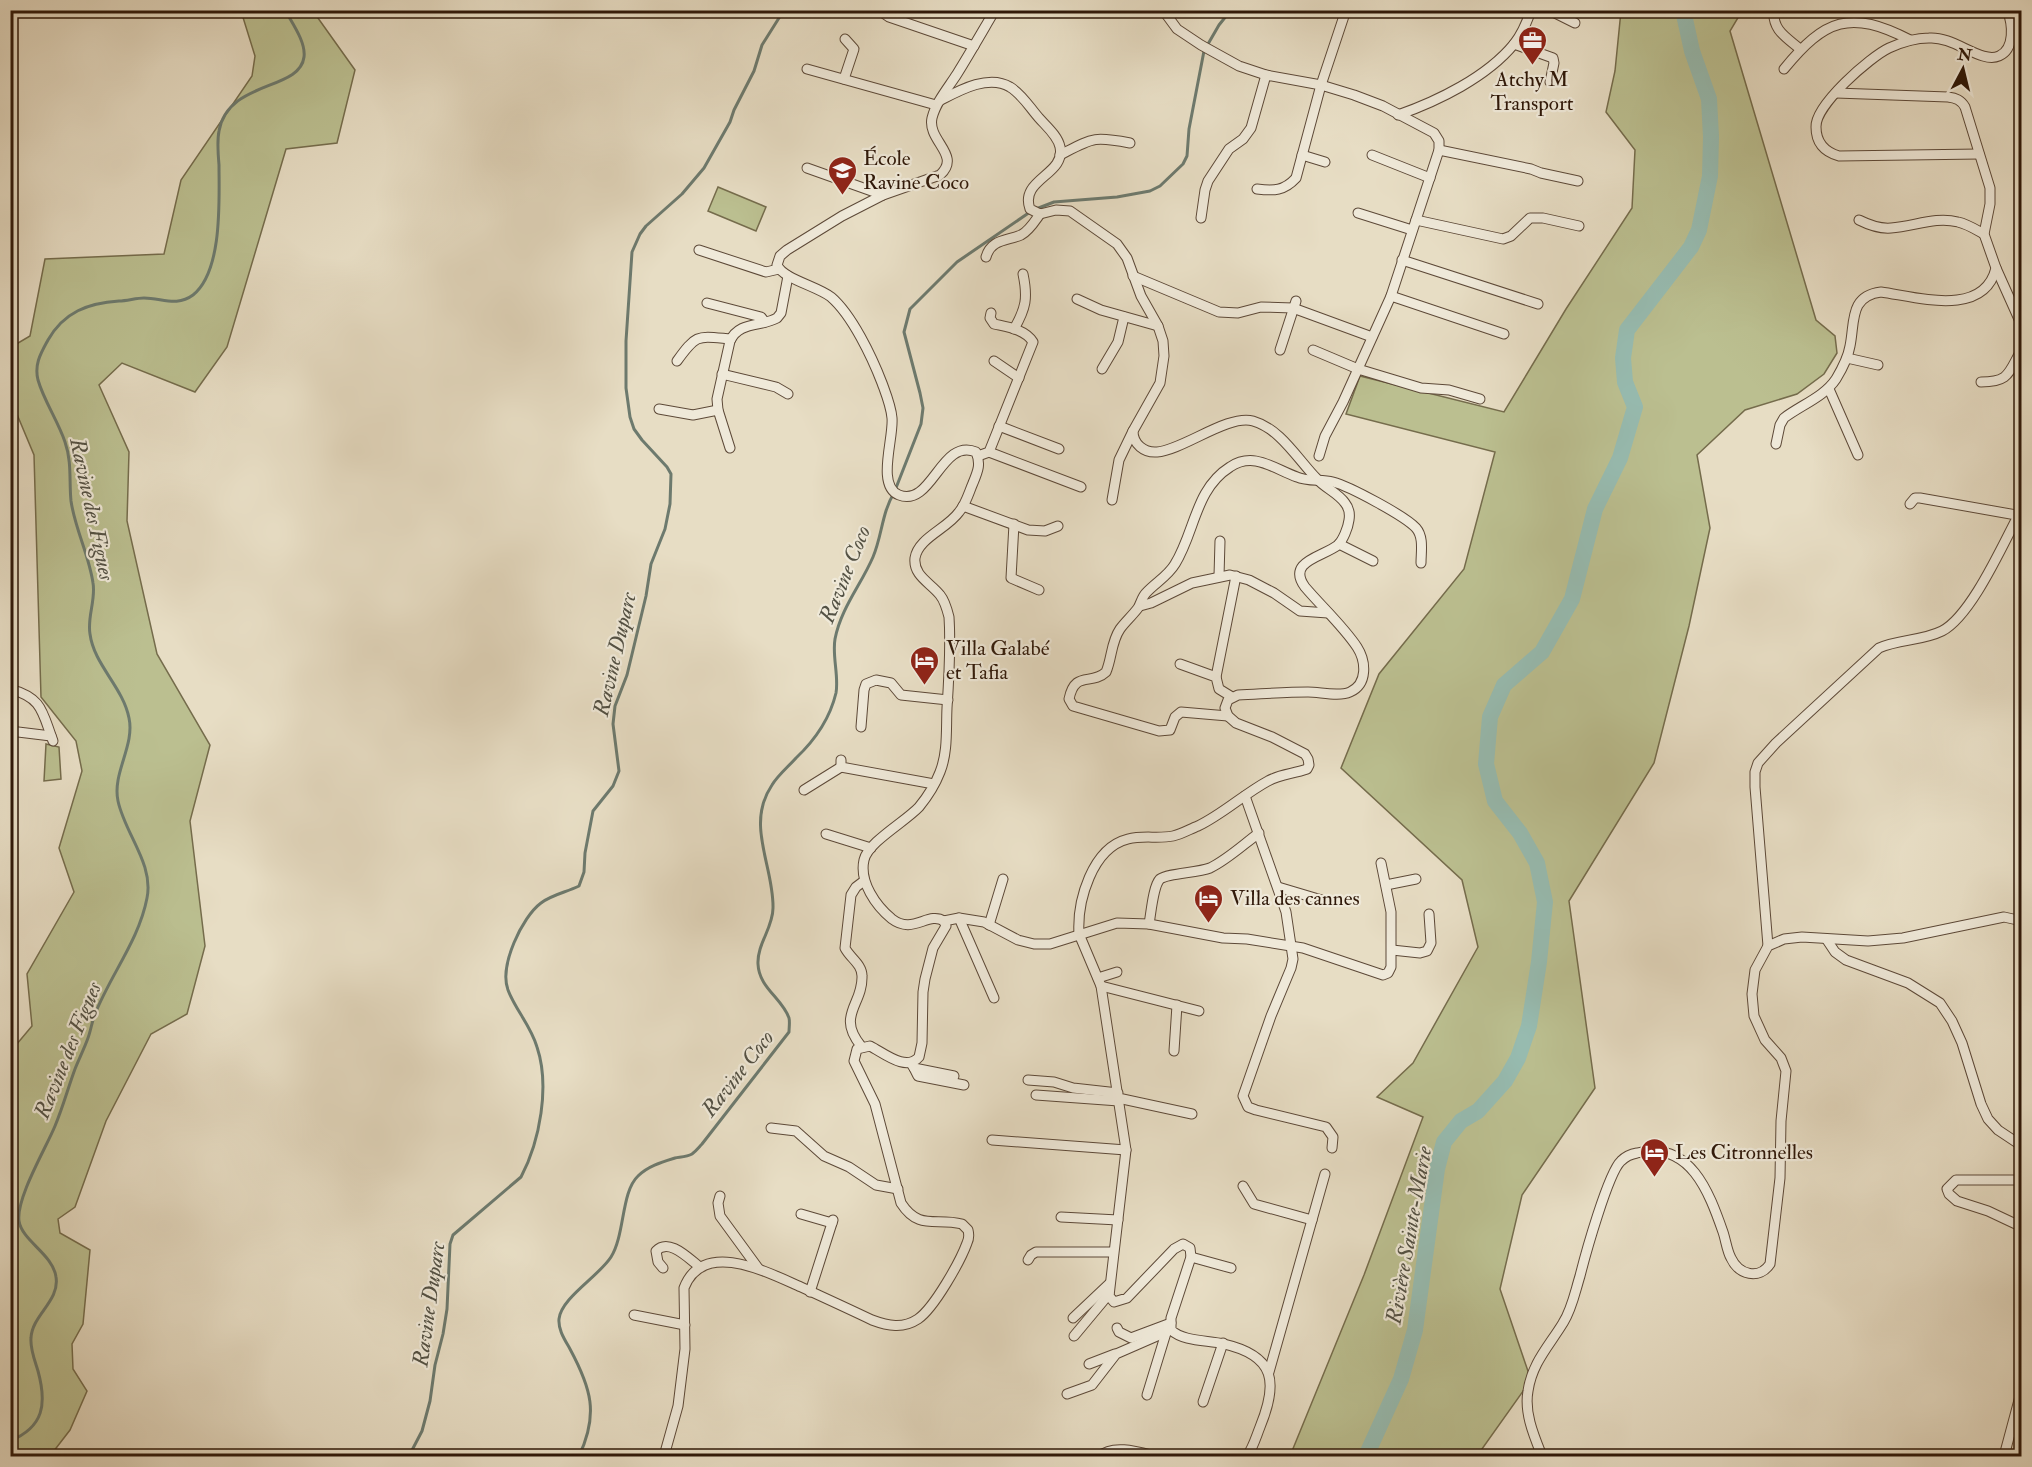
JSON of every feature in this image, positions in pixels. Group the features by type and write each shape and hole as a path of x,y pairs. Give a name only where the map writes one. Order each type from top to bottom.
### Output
{"street":[{"path":"879,10 889,16 974,46"},
{"path":"995,10 938,102 932,120 932,127 947,156 946,169 940,175 883,195 842,216 787,250 778,260 779,269 788,276 832,298 863,341 875,366 892,418 887,477 892,490 907,497 913,496 923,490 956,452 969,450 976,452 978,456 979,469 963,506 947,526 925,541 915,557 919,575 942,596 950,630 945,750 940,771 928,795 918,808 871,848 863,863 867,889 895,921 915,925 934,918 944,921 959,918 975,920 1018,940 1034,944 1050,944 1124,922 1149,924 1223,938 1247,939 1304,948 1383,975 1388,973 1391,967 1392,950 1391,912 1381,863"},
{"path":"1163,10 1177,29 1239,66 1266,75 1321,85 1383,106 1434,133 1439,141 1439,150 1391,296 1326,436 1319,456"},
{"path":"1398,115 1449,94 1497,60 1514,44 1532,10"},
{"path":"1550,10 1575,23"},
{"path":"1774,10 1776,29 1800,49"},
{"path":"1979,154 1848,158 1832,154 1821,146 1815,122 1824,106 1862,68 1887,49 1910,40 1944,38 1983,57 1998,56 2007,49 2012,34 2012,25 2007,10"},
{"path":"2015,10 2022,18"},
{"path":"1257,189 1272,191 1288,186 1296,178 1342,11"},
{"path":"1784,69 1800,49 1831,25 1880,26 1910,40"},
{"path":"844,79 854,49 845,39"},
{"path":"1514,44 1553,58 1550,82"},
{"path":"807,69 938,102 983,83 1004,84 1017,92 1054,135 1061,148 1055,166 1033,186 1027,202 1030,208 1040,214"},
{"path":"1201,218 1204,190 1208,181 1229,149 1248,135 1266,75"},
{"path":"1836,93 1948,97 1958,99 1965,106 1990,196 1984,234 1996,268 2022,326"},
{"path":"1060,155 1099,138 1130,143"},
{"path":"1439,150 1578,181"},
{"path":"1302,155 1325,162"},
{"path":"1372,156 1430,178"},
{"path":"807,168 883,195"},
{"path":"986,257 988,250 995,243 1022,234 1040,214 1061,209 1074,214 1117,244 1127,258 1141,296 1158,326 1163,341 1164,356 1160,383 1119,460 1113,500"},
{"path":"1358,213 1414,225 1503,239 1511,236 1530,218 1543,218 1579,226"},
{"path":"1859,220 1872,226 1890,229 1930,221 1957,221 1984,234"},
{"path":"699,250 766,272 779,269"},
{"path":"1402,260 1538,304"},
{"path":"1776,444 1784,418 1829,389 1842,369 1850,347 1855,312 1858,304 1864,298 1872,293 1881,292 1950,301 1966,300 1990,284 1996,268"},
{"path":"1014,329 1024,311 1026,287 1023,274"},
{"path":"730,448 718,410 717,399 731,339 742,327 777,318 781,313 788,276"},
{"path":"1133,276 1224,313 1238,313 1261,307 1295,305 1372,338"},
{"path":"1391,296 1504,334"},
{"path":"1077,299 1101,310 1158,326"},
{"path":"707,303 760,316 765,322"},
{"path":"1280,350 1295,305"},
{"path":"989,452 1033,342 1027,335 1014,329 994,324 990,318 991,314"},
{"path":"1102,369 1118,342 1124,317"},
{"path":"677,361 691,342 698,337 731,339"},
{"path":"1981,382 1996,382 2006,377 2022,349"},
{"path":"1313,350 1358,369 1421,388 1449,390 1480,399"},
{"path":"1847,358 1878,365"},
{"path":"993,361 1019,378"},
{"path":"722,374 776,387 788,393"},
{"path":"1829,389 1858,455"},
{"path":"659,409 693,414 718,410"},
{"path":"1133,430 1134,439 1138,445 1156,452 1236,422 1254,421 1271,430 1317,479 1341,498 1349,511 1349,521 1339,544 1307,562 1300,571 1301,582 1356,646 1360,654 1364,672 1357,687 1344,693 1238,695 1232,697 1226,704 1228,716"},
{"path":"999,426 1059,449"},
{"path":"1837,438 1847,433"},
{"path":"978,456 989,452 1081,487"},
{"path":"1147,1395 1191,1257 1190,1248 1180,1245 1127,1298 1114,1302 1110,1300 1113,1251 1126,1150 1100,982 1079,934 1079,914 1087,883 1102,855 1110,847 1130,838 1174,836 1202,824 1276,777 1307,769 1309,765 1305,754 1236,723 1228,716 1181,712 1175,717 1170,730 1165,732 1073,706 1070,702 1071,692 1079,681 1098,678 1106,672 1120,630 1140,606 1144,595 1175,565 1200,502 1227,468 1241,461 1254,460 1275,465 1306,480 1317,479 1349,487 1411,524 1420,537 1421,563"},
{"path":"1542,1456 1527,1411 1527,1392 1541,1353 1570,1310 1602,1203 1620,1161 1638,1153 1652,1152 1667,1153 1686,1161 1699,1177 1723,1232 1730,1257 1739,1270 1754,1274 1760,1273 1770,1264 1780,1178 1780,1121 1786,1071 1782,1058 1765,1040 1754,1016 1752,994 1755,970 1768,946 1755,772 1758,764 1776,743 1879,648 1892,642 1929,637 1944,630 1956,620 1972,601 2020,516 1920,498 1915,498 1910,504"},
{"path":"963,506 1036,531 1045,531 1058,526"},
{"path":"1014,524 1011,578 1040,590"},
{"path":"1219,576 1220,541"},
{"path":"1339,544 1373,561"},
{"path":"1140,606 1192,583 1219,576 1236,576 1274,593 1300,611 1328,614"},
{"path":"1232,697 1218,689 1216,677 1236,576"},
{"path":"1180,664 1216,677"},
{"path":"861,727 864,690 866,684 871,681 891,682 897,692 907,697 948,700"},
{"path":"10,689 26,693 36,701 52,738 10,731"},
{"path":"804,790 841,764 934,784"},
{"path":"1245,796 1286,912 1292,946 1291,968 1271,1016 1243,1096 1248,1107 1256,1110 1326,1127 1333,1137 1332,1148"},
{"path":"1149,924 1156,886 1160,880 1168,876 1198,872 1214,866 1259,833"},
{"path":"826,834 871,848"},
{"path":"989,925 1003,879"},
{"path":"1386,885 1416,879"},
{"path":"861,1046 854,1038 850,1021 862,976 859,965 845,948 851,895 864,881"},
{"path":"1278,887 1325,901"},
{"path":"1392,950 1420,953 1427,951 1431,943 1429,914"},
{"path":"1768,946 1784,939 1802,937 1868,941 1903,938 2004,916 2022,921"},
{"path":"959,918 994,998"},
{"path":"912,1065 921,1052 925,979 933,948 946,926 944,921"},
{"path":"1827,940 1835,952 1846,960 1908,983 1940,1003 1952,1021 1962,1043 1988,1119 1998,1130 2022,1146"},
{"path":"1100,982 1118,972"},
{"path":"1100,982 1199,1011"},
{"path":"1174,1051 1177,1005"},
{"path":"664,1456 678,1406 685,1349 684,1288 687,1281 700,1267 731,1263 758,1268 872,1320 891,1326 909,1323 918,1318 932,1304 968,1242 968,1232 962,1224 927,1222 910,1216 901,1203 875,1104 854,1061 856,1051 861,1046 870,1046 898,1062 954,1076"},
{"path":"912,1065 918,1076 964,1085"},
{"path":"1028,1080 1054,1082 1192,1114"},
{"path":"1036,1095 1118,1097"},
{"path":"771,1128 796,1131 824,1156 849,1167 876,1185 898,1189"},
{"path":"992,1140 1126,1150"},
{"path":"1247,1456 1265,1415 1272,1384 1269,1372 1325,1174"},
{"path":"2022,1180 1956,1180 1947,1189 1948,1194 1957,1201 1980,1208 2022,1227"},
{"path":"1243,1186 1254,1204"},
{"path":"720,1196 718,1203 720,1216 758,1268"},
{"path":"1240,1200 1312,1220"},
{"path":"801,1214 832,1222 810,1292"},
{"path":"1061,1218 1118,1220"},
{"path":"663,1268 658,1262 656,1251 660,1246 666,1245 700,1267"},
{"path":"1028,1260 1036,1252 1113,1251"},
{"path":"1191,1257 1232,1268"},
{"path":"1073,1318 1109,1289"},
{"path":"1074,1336 1109,1289"},
{"path":"634,1315 685,1325"},
{"path":"1117,1328 1119,1332 1131,1338 1169,1329 1181,1337 1222,1343 1248,1353 1269,1372"},
{"path":"1089,1364 1169,1329"},
{"path":"1203,1402 1222,1343"},
{"path":"1067,1394 1092,1385 1116,1354"},
{"path":"2004,1456 2022,1389"},
{"path":"1100,1456 1108,1451 1119,1450 1155,1456"}],"green space":[{"path":"241,11 313,11 355,70 337,143 286,149 227,347 195,392 122,363 99,385 129,452 127,521 157,654 210,745 190,821 205,946 187,1014 151,1034 106,1121 75,1207 58,1219 60,1233 90,1250 83,1324 72,1344 73,1369 87,1391 70,1430 50,1456 11,1456 11,1051 32,1026 27,974 74,892 59,848 82,771 76,741 41,697 34,455 11,400 13,346 30,336 45,259 164,254 181,180 252,76 255,56"},
{"path":"1621,11 1742,11 1730,31 1816,320 1835,336 1837,353 1824,374 1797,394 1745,410 1697,455 1710,528 1689,626 1654,763 1569,901 1595,1088 1522,1195 1500,1289 1531,1380 1477,1456 1290,1456 1364,1275 1423,1117 1377,1097 1413,1063 1478,947 1462,880 1341,768 1379,674 1464,569 1495,452 1346,414 1360,376 1504,412 1566,309 1632,208 1635,150 1606,112 1615,71"},
{"path":"718,187 766,207 756,231 708,211"},
{"path":"46,744 59,747 61,779 44,781"}],"waterway":[{"name":"Ravine des Figues","path":"10,1441 30,1429 40,1413 41,1383 32,1351 31,1338 36,1322 50,1301 56,1286 54,1269 21,1228 19,1211 32,1173 58,1119 95,1014 138,928 147,898 148,885 143,861 126,825 118,801 118,780 129,739 129,718 121,696 97,656 90,634 93,583 71,501 67,449 38,380 38,364 43,349 54,330 61,322 78,311 97,304 141,298 181,301 193,295 203,284 210,269 217,234 218,139 225,115 249,94 290,76 300,68 304,57 301,39 285,10"},
{"name":"Ravine Duparc","path":"409,1456 422,1431 430,1401 447,1309 450,1244 453,1235 521,1177 528,1163 538,1130 543,1096 541,1062 534,1039 508,990 506,980 509,956 520,930 534,910 549,898 579,886 584,872 593,811 613,786 619,771 613,724 615,706 627,675 646,596 651,564 665,529 670,504 671,474 634,429 630,417 626,388 626,341 632,252 646,226 682,194 704,168 730,122 754,71 762,45 784,10"},
{"name":"Ravine Coco","path":"1036,209 1054,202 1117,197 1150,191 1160,186 1183,164 1187,156 1189,129 1204,51 1231,10"},
{"name":"Rivière Sainte-Marie","path":"1366,1456 1401,1379 1415,1330 1437,1169 1444,1142 1461,1121 1478,1111 1505,1081 1518,1058 1529,1026 1545,902 1537,863 1520,833 1495,801 1486,764 1490,717 1504,685 1542,652 1572,599 1595,509 1620,458 1635,407 1625,382 1623,358 1627,330 1691,247 1699,230 1710,176 1709,99 1692,51 1683,10"},
{"name":"Ravine Coco","path":"579,1456 589,1427 590,1401 583,1376 561,1331 559,1323 561,1311 573,1295 611,1257 619,1237 629,1192 638,1176 655,1165 695,1152 789,1032 789,1018 786,1011 766,986 759,972 758,957 771,922 773,908 763,846 761,815 764,800 774,781 809,744 830,711 837,686 834,646 838,628 846,607 873,557 887,508 921,424 923,408 904,332 910,309 957,262 1030,212"}],"place":[{"name":"Atchy M Transport","path":"1532,66"},
{"name":"École Ravine Coco","path":"842,196"},
{"name":"Villa Galabé et Tafia","path":"925,686"},
{"name":"Villa des cannes","path":"1209,924"},
{"name":"Les Citronnelles","path":"1654,1178"}]}
